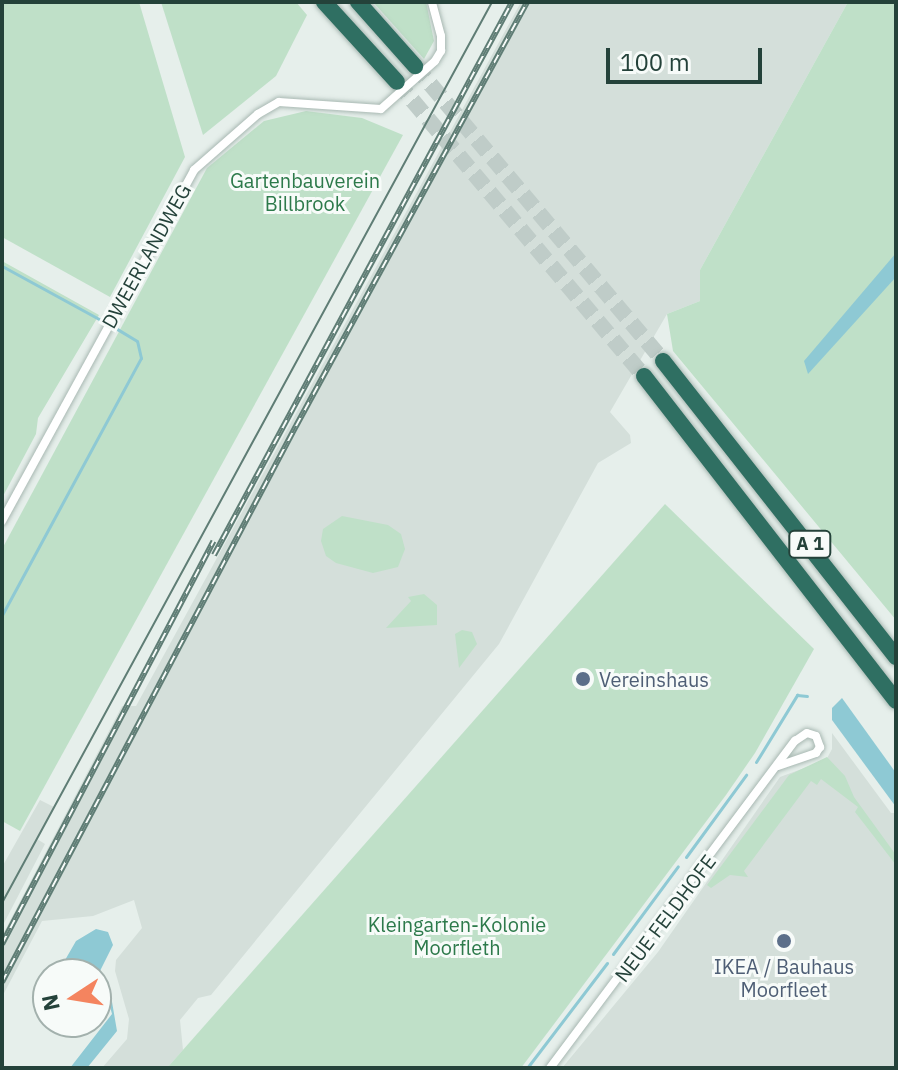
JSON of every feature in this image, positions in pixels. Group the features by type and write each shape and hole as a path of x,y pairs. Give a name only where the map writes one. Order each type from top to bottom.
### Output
{"highway":[{"path":"324,2 397,82"},
{"path":"358,2 415,66"},
{"name":"A 1","path":"663,361 896,657"},
{"name":"A 1","path":"644,376 896,701"}],"street":[{"name":"DWEERLANDWEG","path":"2,521 194,170 258,114 279,102 381,109 435,61 441,51 441,36 432,2"},
{"name":"NEUE FELDHOFE","path":"550,1068 778,766 802,735 816,736 820,747 816,753 778,766"}],"shaded area":[{"path":"521,2 848,2 700,270 700,301 667,314 610,412 630,435 631,443 598,463 499,644 211,995 198,998 180,1020 183,1050 167,1068 102,1068 127,1039 129,1019 115,971 116,960 142,928 134,900 93,916 42,921 2,997 2,936 122,706 136,706"},
{"name":"IKEA / Bauhaus Moorfleet","path":"832,733 891,813 896,813 896,1068 562,1068 658,952 780,777 826,760 832,749"},
{"path":"40,800 54,807 37,839 45,844 2,927 2,867"}],"green space":[{"path":"2,2 139,2 185,157 110,297 2,237"},
{"path":"161,2 296,2 307,15 276,76 203,135"},
{"path":"373,2 426,2 434,41 424,59"},
{"path":"848,2 896,2 896,620 673,351 667,314 700,301 700,270"},
{"name":"Gartenbauverein Billbrook","path":"306,111 362,118 403,135 20,831 2,821 2,549 207,168 264,121"},
{"path":"2,261 99,315 38,418 36,434 2,498"},
{"name":"Kleingarten-Kolonie Moorfleth","path":"665,504 814,649 755,753 726,795 521,1068 167,1068"},
{"path":"342,516 388,525 401,534 405,549 398,567 373,573 336,563 326,556 321,541 323,529"},
{"path":"424,594 437,605 437,625 386,628 411,601 408,597"},
{"path":"462,630 472,632 477,644 459,668 455,634"},
{"path":"827,757 845,776 854,797 896,855 896,865 855,812 858,807 821,779 817,785 811,781 744,871 748,877 730,875 711,888 707,885 789,775"}],"water":[{"path":"896,253 896,277 808,374 804,361"},
{"path":"842,698 896,773 896,807 832,720 832,708"},
{"path":"96,929 108,932 113,945 106,958 66,958 76,941"},
{"path":"112,1002 117,1031 112,1037"},
{"path":"93,1038 111,1038 87,1068 70,1068"}],"waterway":[{"path":"2,266 99,319"},
{"path":"2,615 141,358 137,341 117,329"},
{"path":"756,762 797,695 807,696"},
{"path":"686,857 746,775"},
{"path":"613,954 678,866"},
{"path":"527,1068 607,963"}],"tunnel":[{"path":"415,66 663,361"},
{"path":"397,82 644,376"}],"tram line":[{"path":"2,903 492,2"}],"railway":[{"path":"214,555 512,2"},
{"path":"2,982 296,426 527,2"},
{"path":"2,944 214,541"}],"place":[{"name":"Vereinshaus","path":"583,679"},
{"name":"IKEA / Bauhaus Moorfleet","path":"784,941"}]}
